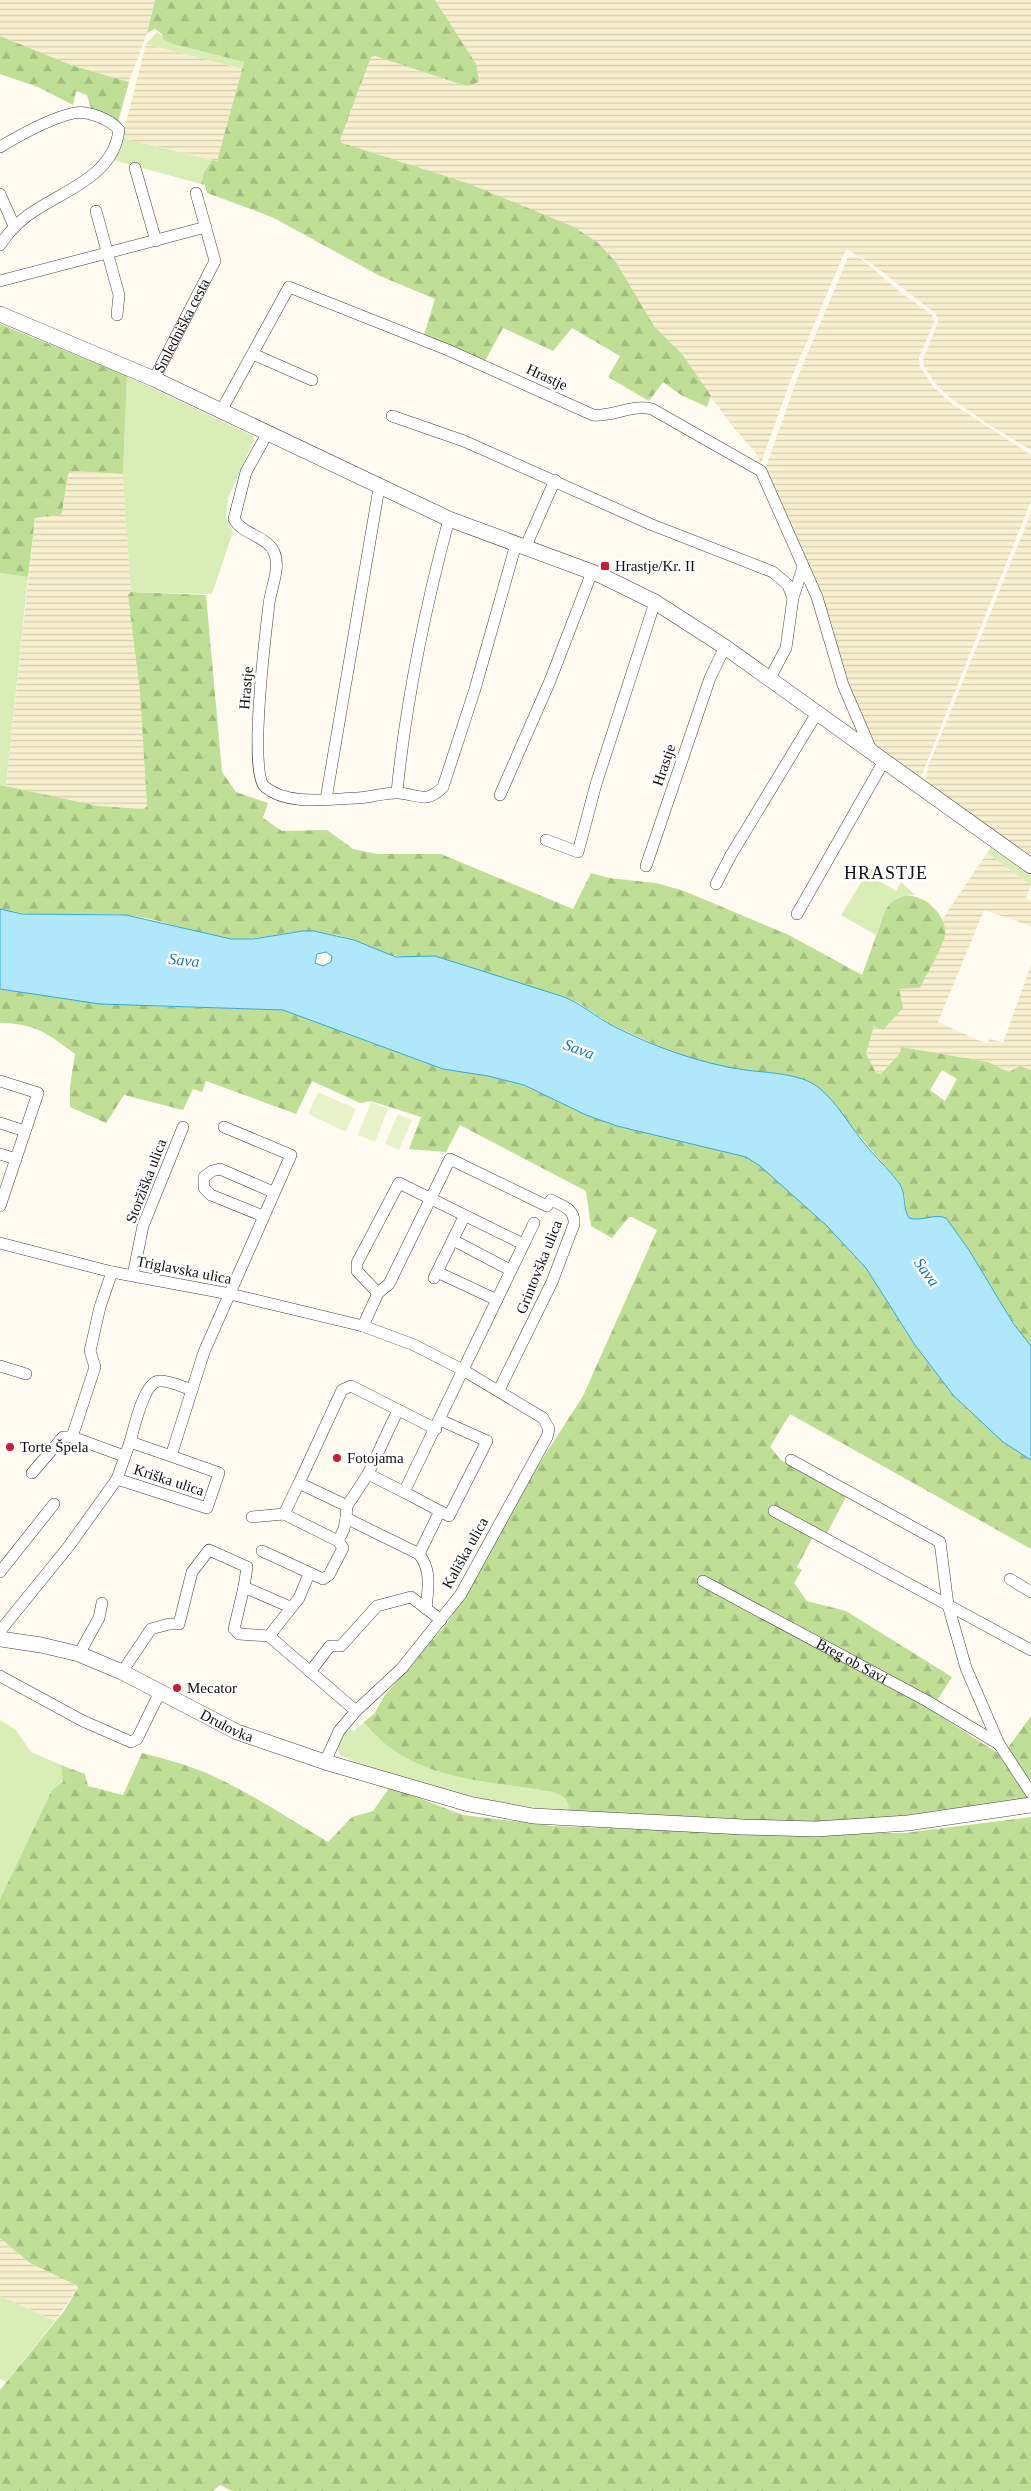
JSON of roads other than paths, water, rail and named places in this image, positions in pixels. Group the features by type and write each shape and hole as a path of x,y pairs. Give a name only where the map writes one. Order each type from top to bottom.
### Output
{"street":[{"path":"0,146 73,114 89,114 114,124 119,130 118,144 103,167 87,179 37,208 14,226 0,245"},
{"path":"135,168 156,241"},
{"name":"Smledniška cesta","path":"0,314 154,379 212,272 215,261 196,193"},
{"path":"0,194 14,226"},
{"path":"96,210 119,296 117,315"},
{"path":"0,281 206,227"},
{"name":"Hrastje","path":"221,411 289,287 448,350 593,415 601,416 640,406 652,409 762,471 824,616 843,685 878,757"},
{"path":"253,354 312,380"},
{"path":"154,379 379,488 449,519 592,572 656,602 725,647 1031,866"},
{"path":"392,416 464,441 650,524 773,572 788,585 794,598"},
{"name":"Hrastje","path":"267,434 246,472 234,519 239,528 261,540 274,550 277,566 270,601 259,706 258,775 263,786 284,798 326,800 373,798 397,792 424,798 435,795 443,787 521,546 555,480"},
{"path":"326,800 379,488"},
{"path":"397,792 413,676 431,586 449,519"},
{"path":"769,680 786,648 794,598 803,567"},
{"path":"500,795 550,681 592,572"},
{"path":"546,840 578,852 596,784 656,602"},
{"name":"Hrastje","path":"646,866 710,678 725,647"},
{"path":"716,884 731,855 816,713"},
{"path":"797,914 878,757"},
{"path":"0,1081 38,1093 0,1206"},
{"path":"0,1124 25,1131"},
{"name":"Storžiška ulica","path":"133,1275 143,1226 183,1127"},
{"path":"224,1127 291,1155 273,1192 230,1294"},
{"path":"0,1154 16,1159"},
{"name":"Grintovška ulica","path":"363,1326 378,1292 389,1284 450,1159 547,1206 551,1200 569,1209 574,1217 574,1224 552,1282 499,1390"},
{"path":"263,1216 211,1195 204,1188 204,1177 212,1171 220,1169 273,1192"},
{"name":"Grintovška ulica","path":"378,1292 357,1271 357,1263 399,1183 464,1217 523,1244"},
{"name":"Grintovška ulica","path":"464,1217 435,1275 497,1300"},
{"path":"404,1492 534,1223"},
{"name":"Grintovška ulica","path":"453,1240 510,1270"},
{"name":"Triglavska ulica","path":"0,1243 112,1272 230,1294 363,1326"},
{"path":"32,1473 63,1438 72,1437 95,1366 90,1351 100,1307 112,1272"},
{"name":"Kriška ulica","path":"171,1456 204,1352 230,1294"},
{"name":"Kališka ulica","path":"325,1762 339,1730 356,1711 402,1668 461,1594 548,1437 549,1430 543,1418 499,1390 414,1345 363,1326"},
{"path":"0,1366 26,1374"},
{"name":"Kriška ulica","path":"130,1442 219,1473 207,1508 117,1479 146,1392 153,1383 160,1381 192,1390"},
{"path":"284,1514 342,1390 351,1386 398,1410 488,1441 449,1516 368,1474"},
{"path":"338,1541 344,1529 347,1506 368,1474 398,1410"},
{"name":"Kriška ulica","path":"72,1437 124,1456"},
{"name":"Breg ob Savi","path":"791,1460 940,1542 948,1605 966,1668 999,1744 1031,1793"},
{"path":"0,1631 69,1546 117,1479"},
{"path":"299,1483 347,1506"},
{"path":"0,1572 54,1504"},
{"path":"774,1510 1031,1650"},
{"path":"419,1554 440,1511"},
{"path":"252,1517 284,1514 338,1541 342,1548 329,1575 323,1579 262,1551"},
{"path":"346,1518 419,1554 426,1563 429,1574 426,1609"},
{"path":"122,1672 151,1630 169,1624 179,1624 192,1572 209,1550 246,1567 244,1587 234,1629 239,1634 270,1636 356,1711"},
{"path":"270,1636 290,1607 299,1598 309,1574"},
{"path":"1010,1579 1031,1592"},
{"name":"Breg ob Savi","path":"703,1581 927,1701 999,1744"},
{"path":"244,1587 290,1607"},
{"path":"310,1672 330,1646 341,1646 377,1606 411,1597 441,1620"},
{"path":"79,1654 99,1618 102,1603"},
{"name":"Drulovka","path":"0,1639 42,1645 79,1654 122,1672 237,1732 325,1762 468,1804 533,1816 743,1827 816,1828 908,1823 1031,1805"},
{"path":"0,1676 83,1721 131,1742 137,1739 160,1692"}],"water":[{"name":"Sava","path":"0,909 22,914 126,915 231,939 253,939 314,931 354,940 396,957 435,956 564,997 613,1026 645,1041 694,1059 745,1070 783,1074 810,1082 825,1093 864,1143 899,1183 909,1218 919,1219 937,1216 946,1218 969,1250 1013,1323 1031,1346 1031,1460 1003,1442 953,1395 915,1345 866,1268 826,1225 760,1166 746,1157 617,1126 586,1115 524,1085 488,1076 443,1069 283,1010 100,1004 0,989","holes":["326,952 332,956 331,962 323,966 315,963 317,954"]}],"place":[{"name":"Hrastje/Kr. II","path":"605,566"},
{"name":"Torte Špela","path":"10,1447"},
{"name":"Fotojama","path":"337,1458"},
{"name":"Mecator","path":"177,1688"}],"district":[{"name":"HRASTJE","path":"886,873"}]}
